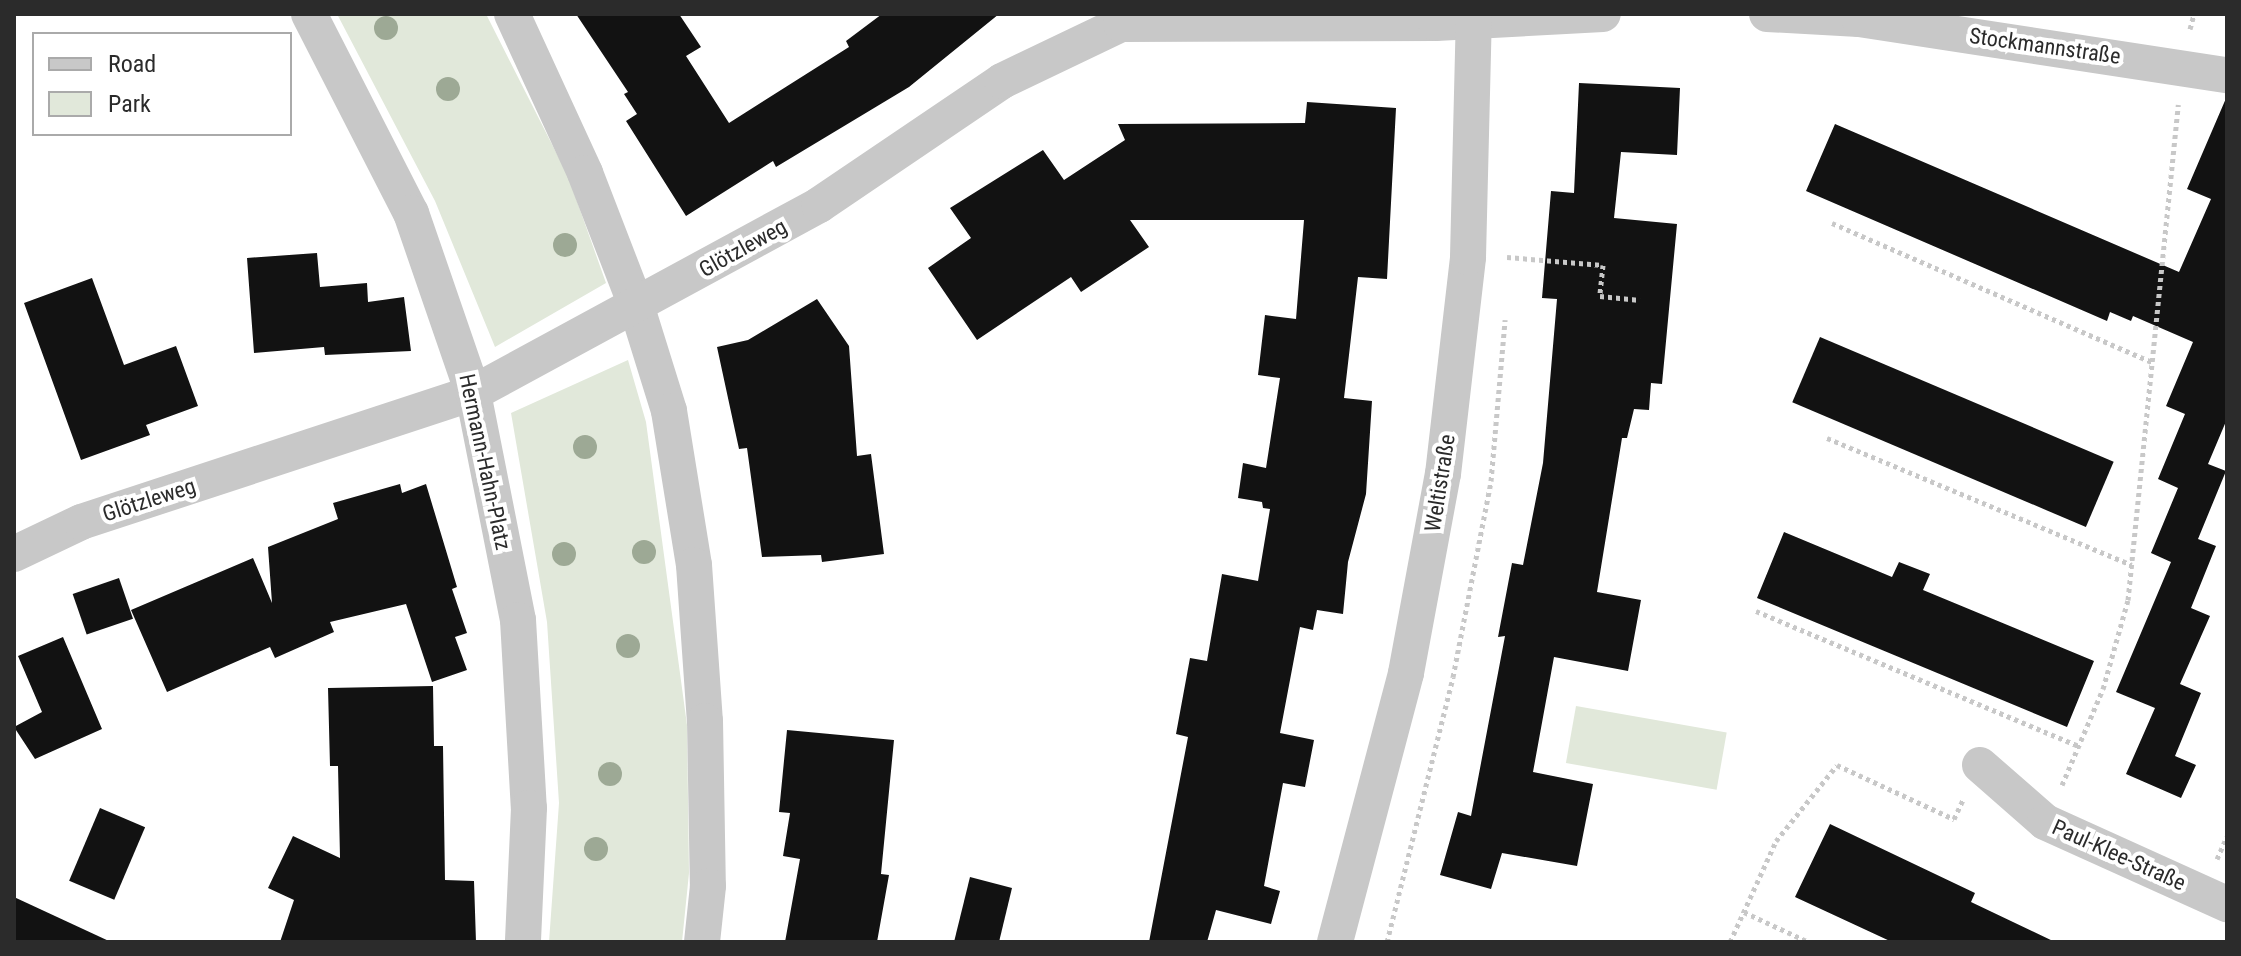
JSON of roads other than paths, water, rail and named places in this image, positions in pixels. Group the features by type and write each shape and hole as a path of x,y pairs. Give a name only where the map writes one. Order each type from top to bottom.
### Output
{"street":[{"name":"Hermann-Hahn-Platz","path":"309,14 411,213 473,393 518,620 529,808 523,942"},
{"path":"512,14 585,173 637,308 669,411 694,565 705,721 708,886 702,942"},
{"path":"1474,17 1603,14"},
{"name":"Stockmannstraße","path":"1767,14 1859,19 2227,75"},
{"name":"Glötzleweg","path":"14,554 81,522 473,393 637,308 819,205 1002,81 1121,24 1474,17"},
{"name":"Weltistraße","path":"1335,942 1406,673 1443,474 1468,253 1474,17"},
{"name":"Paul-Klee-Straße","path":"1980,765 2045,822 2227,904"}]}
